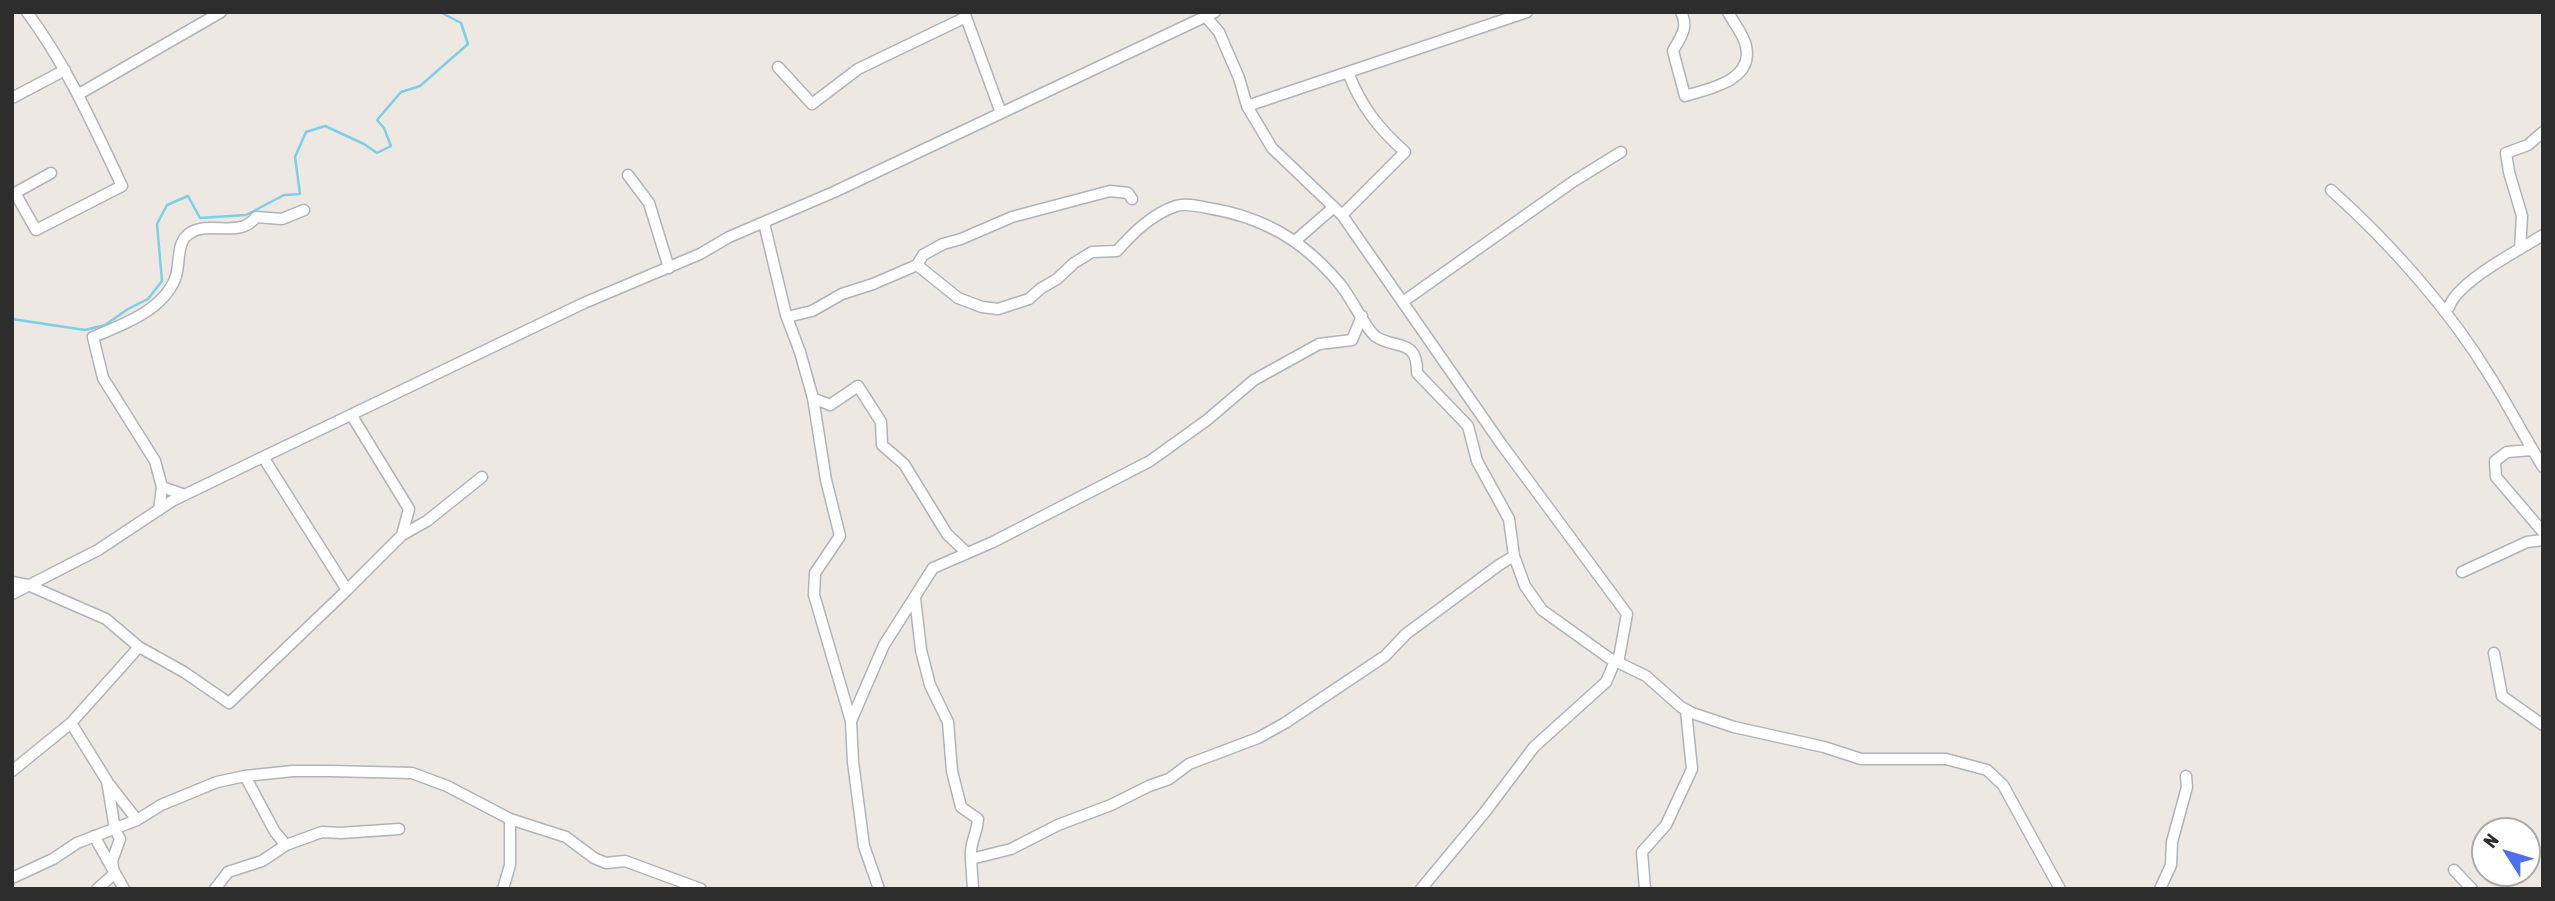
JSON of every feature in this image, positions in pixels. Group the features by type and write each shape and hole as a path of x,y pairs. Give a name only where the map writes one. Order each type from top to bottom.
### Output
{"street":[{"path":"27,12 79,94 121,186 36,230 15,192 51,173"},
{"path":"79,94 221,12"},
{"path":"1247,106 1527,12"},
{"path":"1681,12 1685,31 1674,51 1685,96 1721,85 1737,75 1746,60 1746,45 1728,12"},
{"path":"778,67 812,104 858,69 965,15 1002,113"},
{"path":"12,594 98,550 185,495 263,457 584,303 701,254 729,237 1210,15 1239,78 1247,106 1272,148 1338,211 1404,301 1502,444 1627,614 1617,662 1606,682 1534,747 1485,813 1421,889"},
{"path":"12,98 65,70"},
{"path":"1295,241 1338,211 1405,152 1373,121 1353,87 1348,72"},
{"path":"2520,249 2522,216 2506,153 2528,145 2543,132"},
{"path":"1404,301 1574,181 1621,152"},
{"path":"628,174 649,203 670,268"},
{"path":"2331,190 2376,230 2456,328 2491,377 2543,467"},
{"path":"787,317 812,311 842,294 917,265 923,255 943,244 1012,217 1110,191 1128,192 1132,199"},
{"path":"917,265 958,298 982,307 998,309 1029,299 1091,251 1117,251 1136,230 1178,205 1236,214 1272,227 1295,241 1333,276 1375,337 1409,348 1418,360 1417,373 1468,426 1477,461 1508,519 1514,556 1525,586 1542,610 1617,662 1646,676 1686,711 1734,727 1824,747 1861,759 1946,759 1987,770 2003,785 2060,889"},
{"path":"159,510 162,486 150,449 119,407 103,378 93,337 151,310 175,279 181,243 190,233 205,229 243,228 250,225 256,217 282,219 304,210"},
{"path":"764,223 787,317 813,398 826,480 840,536 815,573 814,595 851,721 853,762 864,846 879,889"},
{"path":"2449,307 2452,299 2462,289 2543,235"},
{"path":"851,721 884,645 933,568 993,542 1150,461 1207,420 1254,380 1320,344 1352,340 1362,316"},
{"path":"813,398 830,405 858,386 881,422 882,445 904,464 947,534 967,552"},
{"path":"352,416 409,509 427,521"},
{"path":"2532,450 2507,452 2495,461 2496,477 2543,532"},
{"path":"263,457 347,590"},
{"path":"12,582 28,585 106,619 139,647 184,672 229,703 402,535 427,521 482,477"},
{"path":"162,486 185,495"},
{"path":"402,535 409,509"},
{"path":"2462,572 2527,542 2543,540"},
{"path":"971,859 1011,849 1058,825 1169,779 1189,764 1258,738 1276,728 1385,656 1406,634 1514,556"},
{"path":"915,598 921,650 930,685 947,722 952,771 961,807 978,819 978,830 970,848 973,889"},
{"path":"12,771 71,723 139,647"},
{"path":"2494,653 2501,696 2543,725"},
{"path":"1645,889 1642,852 1666,825 1692,769 1686,711"},
{"path":"71,723 107,781 137,820"},
{"path":"12,878 53,859 77,843 137,820 154,808 201,788 228,778 293,771 412,773 447,786 510,819 566,837 594,858 606,863 625,861 694,887"},
{"path":"245,776 275,832 286,845"},
{"path":"2160,889 2171,865 2172,842 2187,787 2186,776"},
{"path":"107,781 120,839 112,862 114,874"},
{"path":"503,889 510,864 510,819"},
{"path":"215,889 228,872 262,861 286,845 322,832 333,834 399,829"},
{"path":"94,836 124,889"},
{"path":"2454,870 2472,889"},
{"path":"97,889 114,874"}],"waterway":[{"path":"12,319 85,330 105,325 148,299 162,281 157,224 167,205 188,196 200,218 246,215 284,195 300,194 295,157 306,132 325,126 377,153 391,146 384,128 377,120 401,92 420,86 468,44 461,23 440,12"}]}
